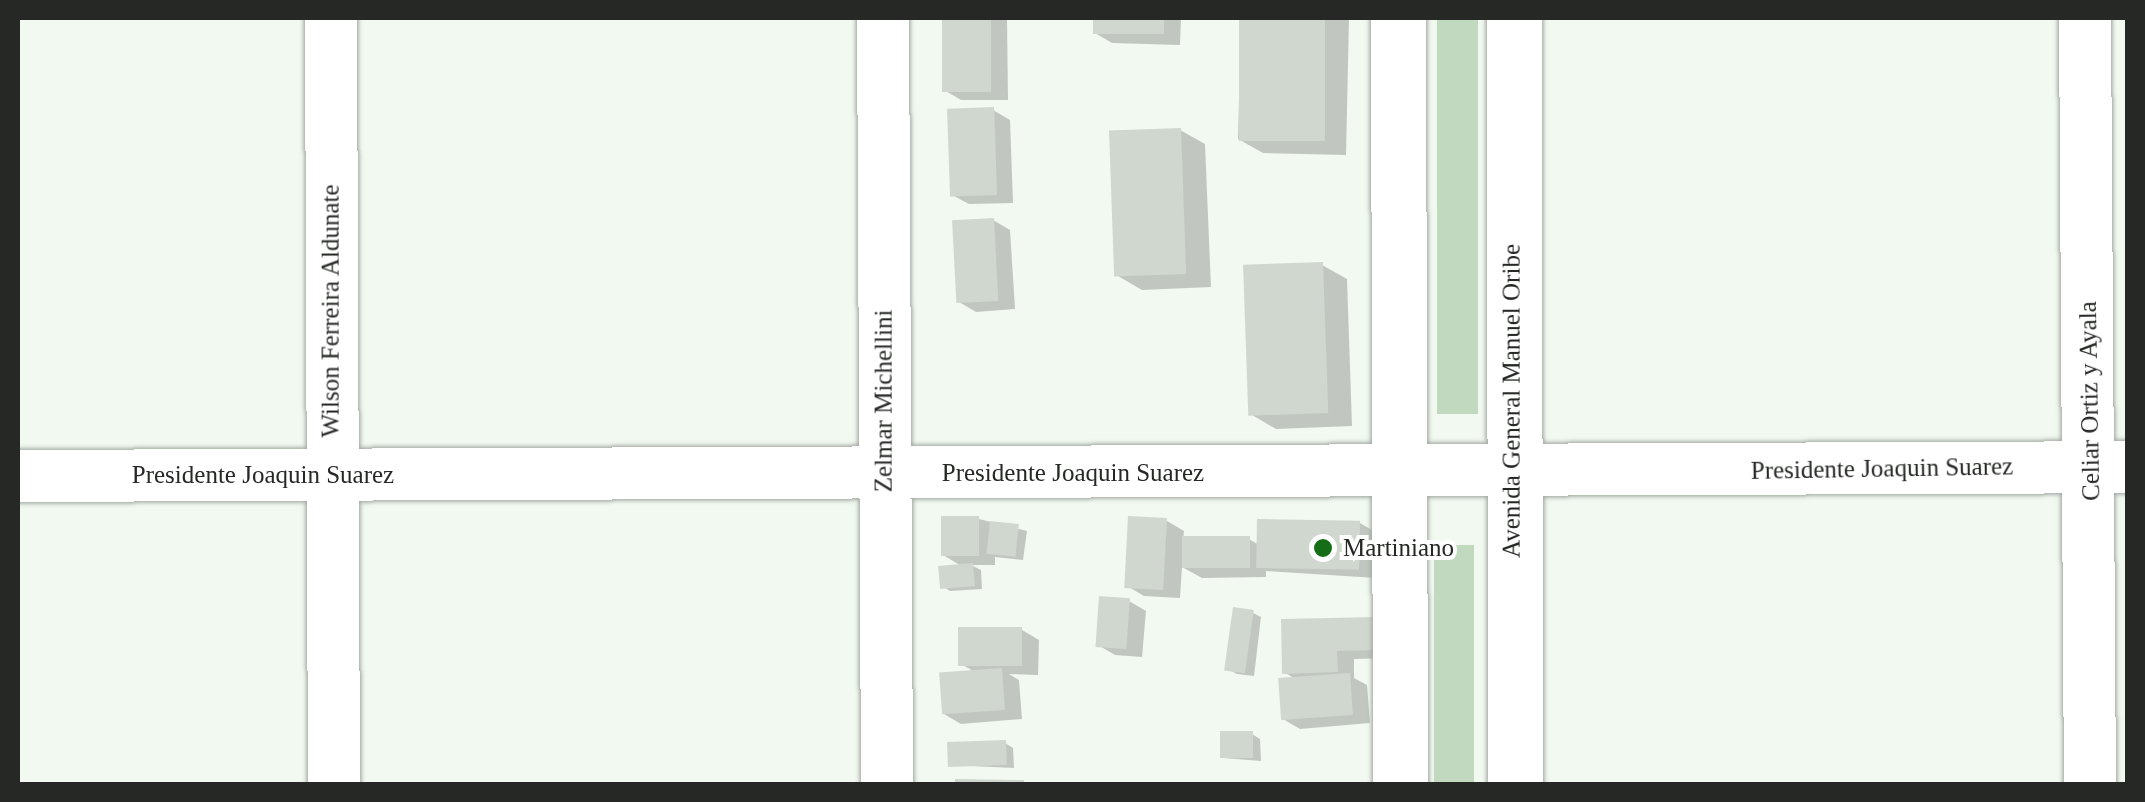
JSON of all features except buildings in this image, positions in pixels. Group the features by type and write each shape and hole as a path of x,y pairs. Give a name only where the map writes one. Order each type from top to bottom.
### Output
{"main road":[{"path":"1398,18 1400,784"},
{"name":"Avenida General Manuel Oribe","path":"1514,18 1510,473 1515,784"}],"street":[{"name":"Wilson Ferreira Aldunate","path":"332,18 334,784"},
{"name":"Zelmar Michellini","path":"883,18 887,784"},
{"name":"Celiar Ortiz y Ayala","path":"2084,18 2109,467 2090,784"},
{"name":"Presidente Joaquin Suarez","path":"18,476 1510,473 2109,467"}],"green space":[{"path":"1437,18 1478,18 1478,414 1437,414"},
{"path":"1434,545 1474,545 1474,784 1434,784"}],"place":[{"name":"Martiniano","path":"1323,548"}]}
